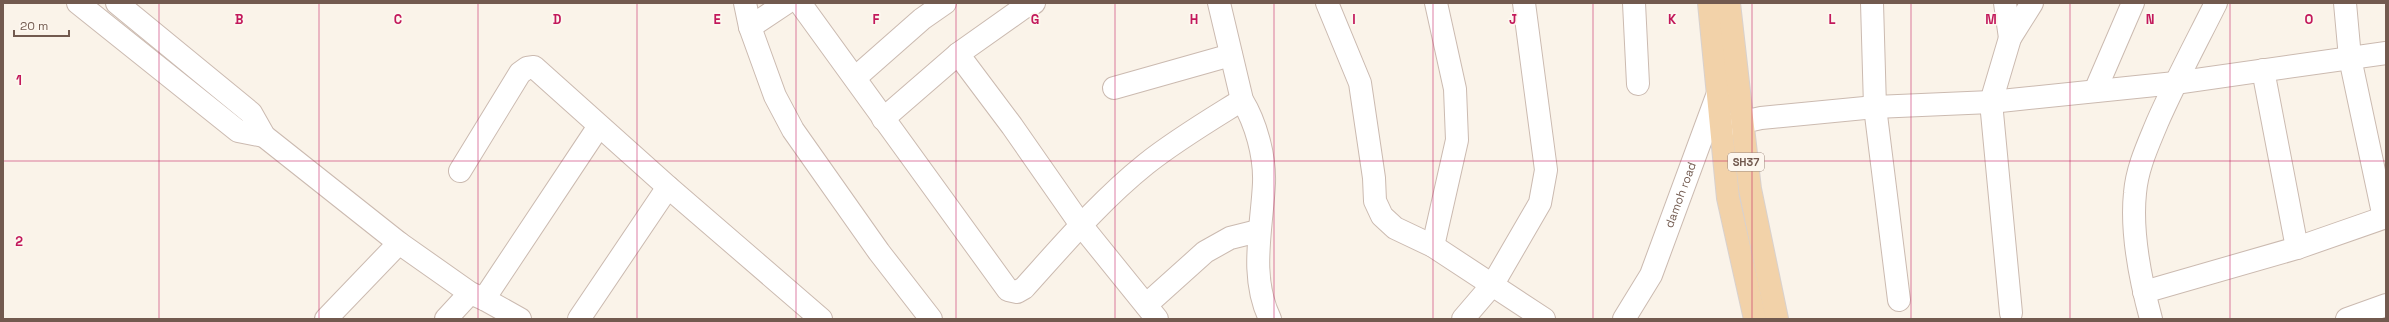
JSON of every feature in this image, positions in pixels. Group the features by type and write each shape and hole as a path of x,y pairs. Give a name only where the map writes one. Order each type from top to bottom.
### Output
{"main road":[{"name":"SH37","path":"1710,3 1717,96 1728,198 1755,319"},
{"name":"SH37","path":"1729,3 1735,71 1750,189 1777,319"}],"street":[{"path":"78,3 238,131 264,136"},
{"path":"117,3 250,113 264,136 399,243 477,296 520,319"},
{"path":"745,3 750,27 775,96 793,130 879,252 931,319"},
{"path":"750,27 786,3"},
{"path":"800,3 1008,290 1017,292 1024,288 1081,225 1145,165 1190,132 1242,100"},
{"path":"855,78 922,19 944,3"},
{"path":"883,119 958,54 1023,8 1034,3"},
{"path":"1219,3 1242,100 1251,114 1263,164 1264,183 1258,231 1259,282 1262,303 1270,319"},
{"path":"1327,3 1360,83 1374,178 1375,201 1382,216 1395,228 1433,246 1493,284 1544,319"},
{"path":"1433,246 1457,140 1455,89 1436,3"},
{"path":"1463,319 1493,284 1540,202 1546,170 1524,3"},
{"path":"1634,3 1638,84"},
{"path":"1872,3 1875,107 1899,300"},
{"path":"2005,3 2010,38"},
{"path":"2011,313 1991,102 2010,38 2032,3"},
{"path":"2095,91 2133,3"},
{"path":"2151,319 2144,292 2137,249 2135,192 2144,155 2175,82 2216,3"},
{"path":"2144,292 2297,248 2385,218 2350,58 2345,3"},
{"path":"1720,128 1741,121 1875,107 1991,102 2175,82 2386,53"},
{"path":"958,54 1081,225 1152,312 1205,252 1230,238 1258,231"},
{"path":"1114,88 1231,55"},
{"path":"460,171 520,73 527,68 534,67 668,188 822,319"},
{"path":"2263,70 2297,248"},
{"name":"damoh road","path":"1624,319 1651,275 1717,96 1735,71"},
{"path":"446,319 477,296 599,126"},
{"path":"579,319 668,188"},
{"path":"326,319 399,243"},
{"path":"2347,319 2386,305"}]}
